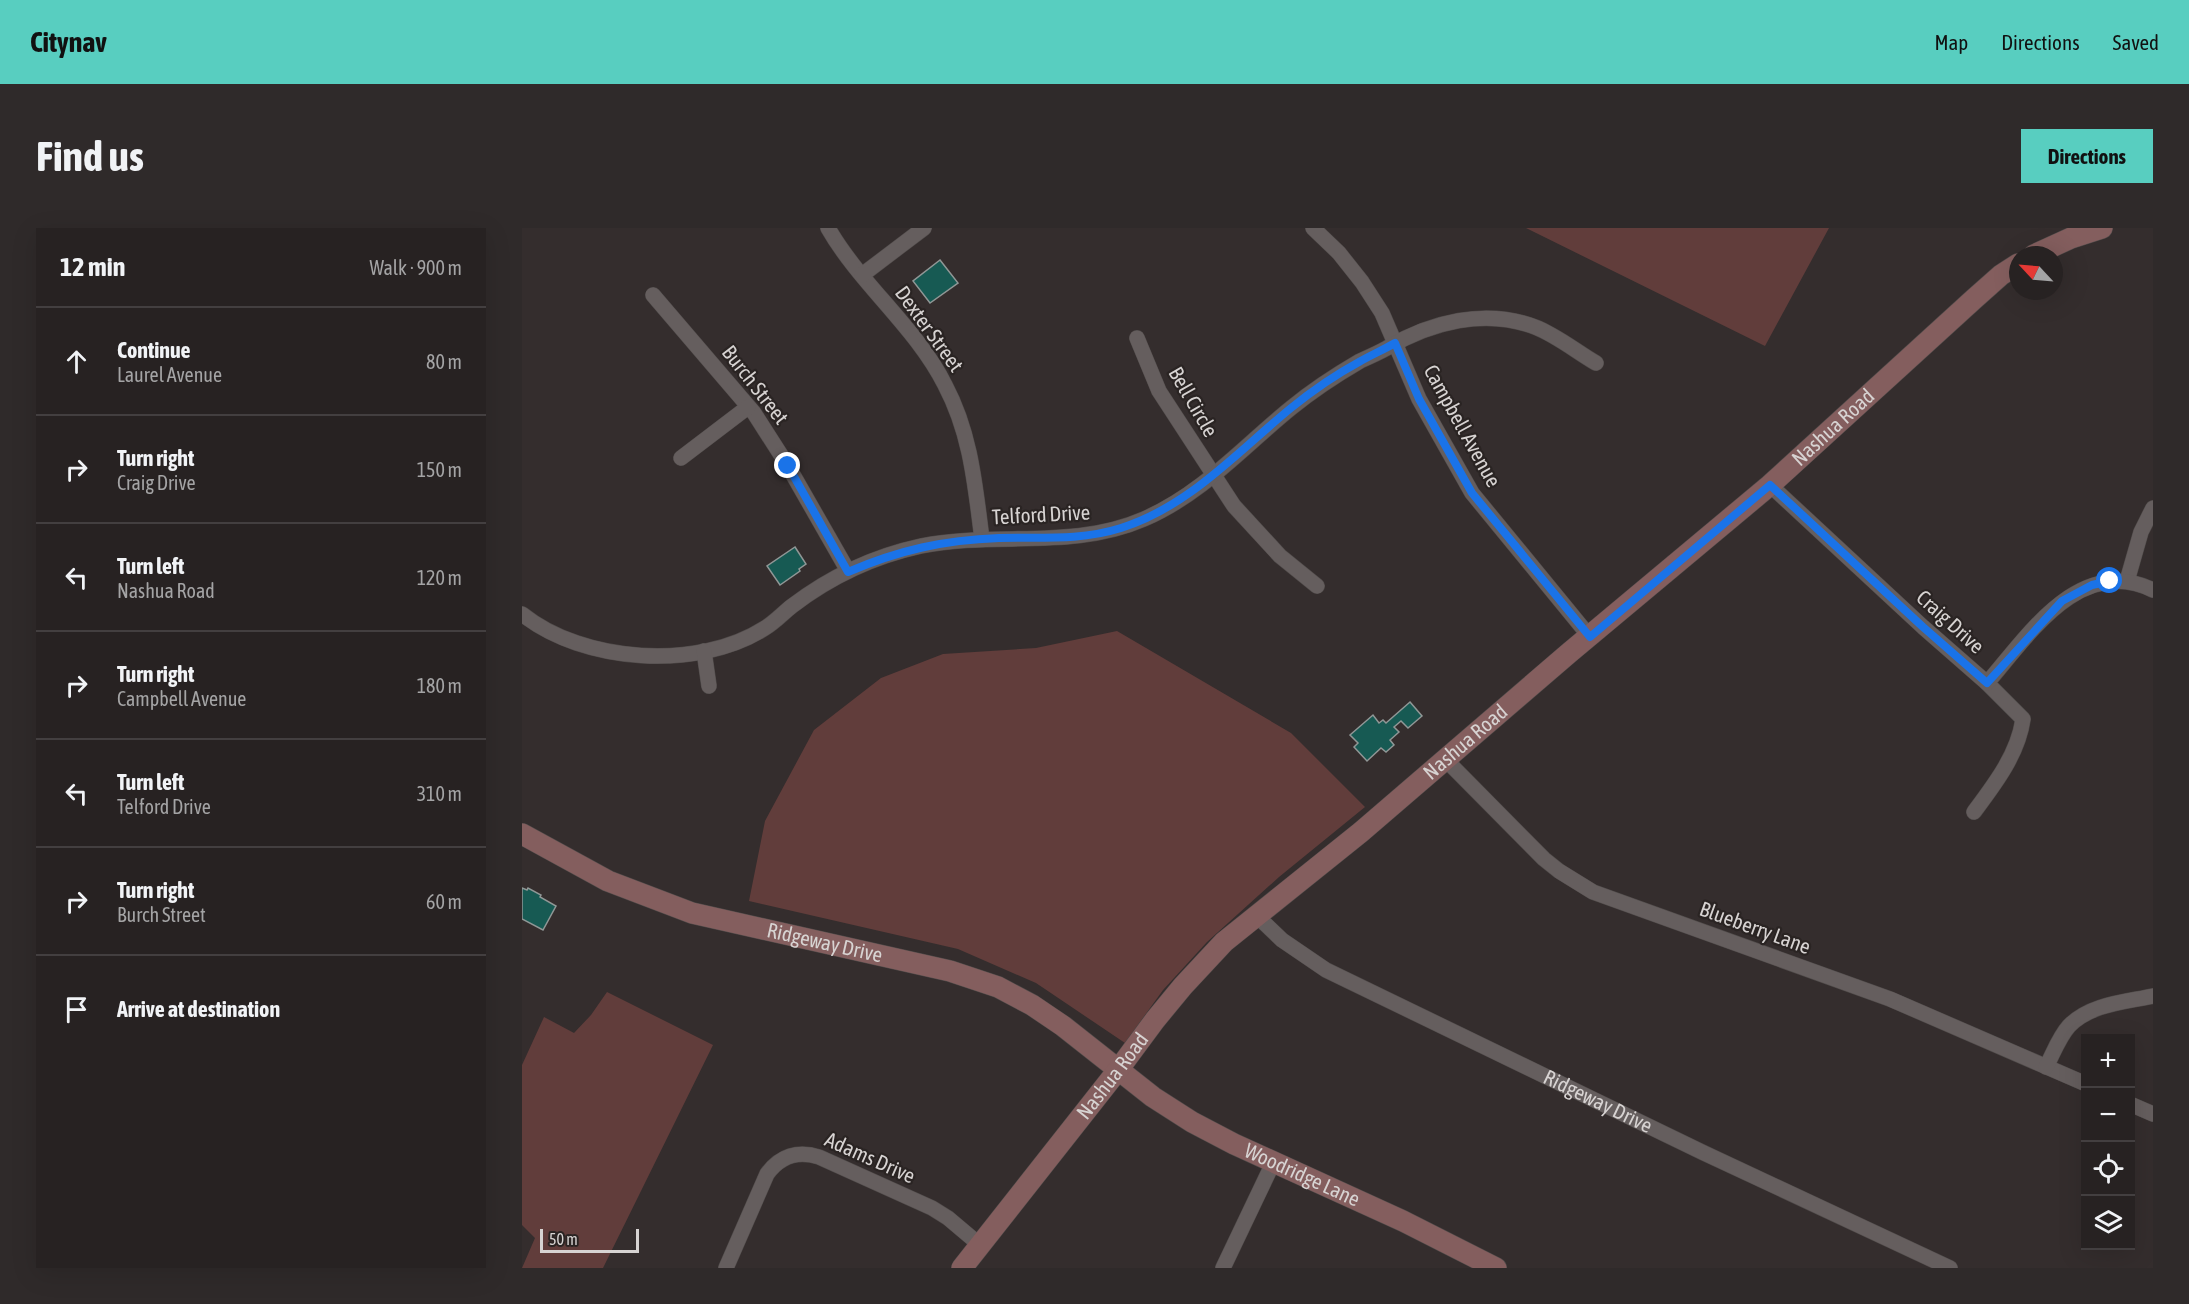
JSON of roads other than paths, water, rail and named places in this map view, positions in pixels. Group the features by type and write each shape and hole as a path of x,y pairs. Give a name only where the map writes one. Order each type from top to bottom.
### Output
{"street":[{"name":"Dexter Street","path":"828,228 849,260 936,369 959,413 972,461 982,539"},
{"path":"862,275 924,228"},
{"name":"Campbell Avenue","path":"1313,228 1339,253 1362,282 1382,313 1419,399 1472,493 1590,637"},
{"path":"2054,246 2102,228"},
{"name":"Nashua Road","path":"962,1268 1155,1020 1224,942 1361,832 1770,485 2009,270"},
{"name":"Burch Street","path":"653,295 748,407 788,466 848,572"},
{"name":"Telford Drive","path":"522,614 557,635 602,651 674,656 704,651 736,641 765,628 802,599 848,572 876,560 922,546 982,539 1069,538 1120,528 1168,508 1213,476 1323,383 1425,328 1450,321 1494,319 1537,328 1596,363"},
{"name":"Bell Circle","path":"1137,338 1159,391 1213,476 1252,527 1280,556 1317,586"},
{"path":"681,458 748,407"},
{"name":"Craig Drive","path":"1770,485 1987,683 2023,719 2022,730 2009,761 1974,812"},
{"path":"2127,581 2141,532 2153,508"},
{"path":"1987,683 2062,601 2092,585 2110,581 2127,581 2153,590"},
{"path":"704,651 710,686"},
{"name":"Blueberry Lane","path":"1446,760 1559,872 1593,892 1890,999 2081,1082"},
{"name":"Ridgeway Drive","path":"522,834 608,881 692,913 951,970 998,987 1032,1005 1063,1026 1118,1070"},
{"name":"Ridgeway Drive","path":"1257,916 1282,940 1326,970 1693,1148 1950,1268"},
{"path":"2046,1067 2064,1032 2082,1015 2098,1008 2153,996"},
{"name":"Woodridge Lane","path":"1118,1070 1153,1097 1192,1122 1234,1144 1403,1221 1496,1268"},
{"path":"2135,1106 2153,1114"},
{"name":"Adams Drive","path":"726,1268 767,1174 778,1161 794,1154 811,1154 819,1157 932,1208 948,1218 980,1245"},
{"path":"1223,1268 1274,1161"}]}
